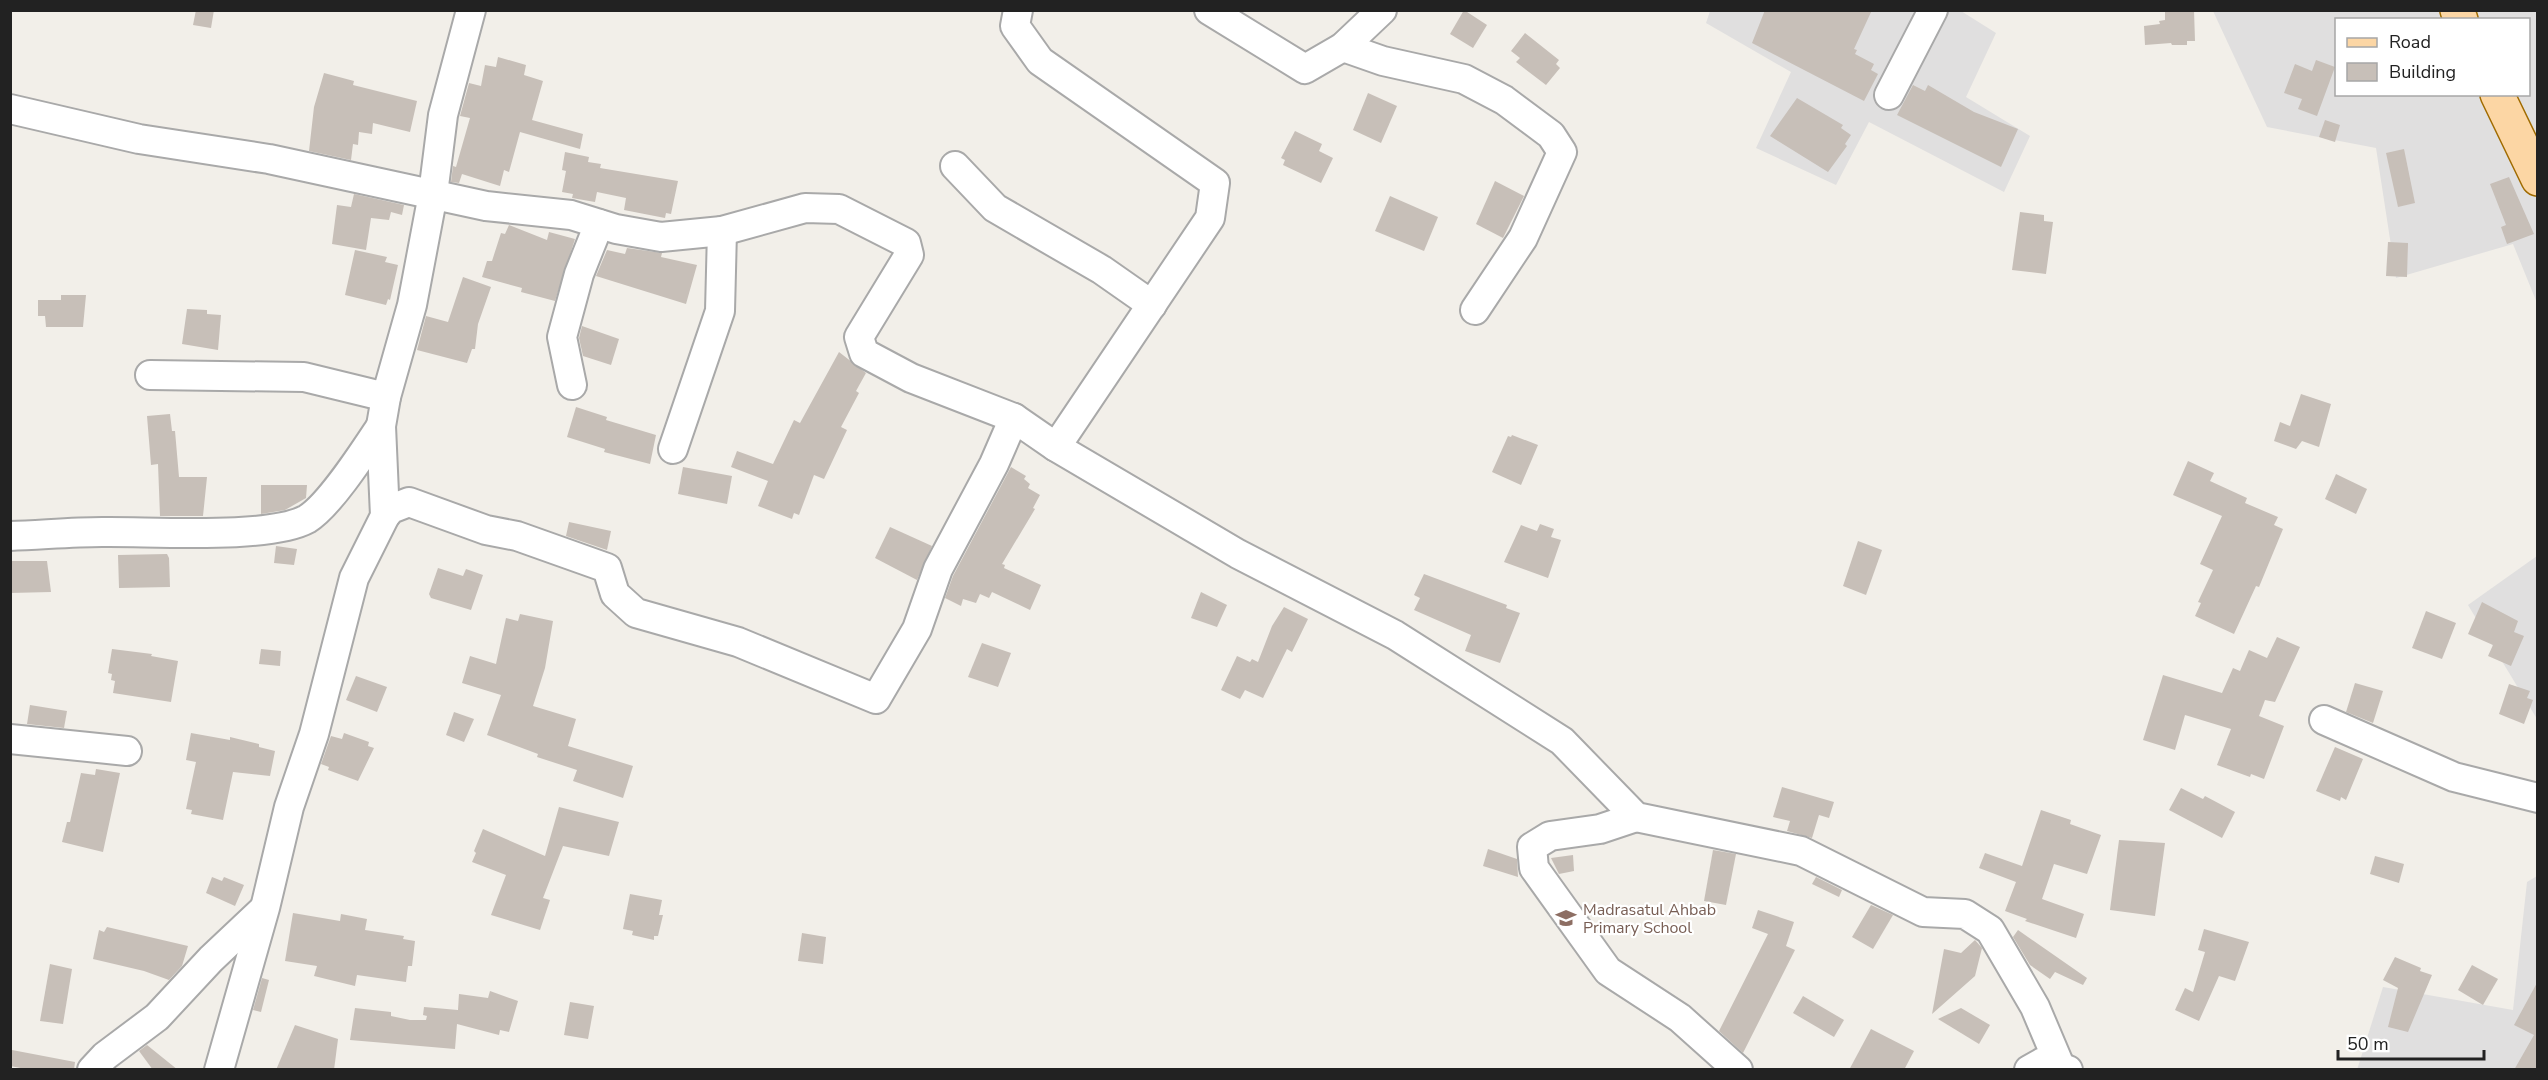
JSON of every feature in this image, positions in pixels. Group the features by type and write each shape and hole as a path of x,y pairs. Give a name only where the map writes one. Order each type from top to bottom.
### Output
{"main road":[{"path":"2498,96 2538,179"}],"street":[{"path":"385,516 381,426 386,397 412,305 433,194 443,115 471,10"},
{"path":"1018,10 1015,26 1040,61 1215,183 1210,218 1056,447"},
{"path":"1209,10 1305,69 1343,46 1382,10"},
{"path":"1889,95 1933,10"},
{"path":"1343,46 1383,61 1464,79 1504,100 1551,135 1562,152 1523,238 1475,310"},
{"path":"10,109 139,139 269,159 486,206 571,215 599,224 661,237 722,231 805,208 839,209 906,243 909,255 859,337 864,353 911,378 1014,418 1056,447 1238,554 1395,635 1562,741 1636,817"},
{"path":"954,166 995,208 1102,270 1152,305"},
{"path":"572,385 562,337 579,274 599,224"},
{"path":"673,449 720,311 722,231"},
{"path":"150,375 304,377 386,397"},
{"path":"219,1070 265,908 289,807 314,734 354,578 385,516 391,509 409,502 486,530 517,536 607,568 615,594 636,613 738,642 876,699 917,628 938,569 994,464 1014,418"},
{"path":"10,536 100,532 228,532 284,526 308,519 339,486 381,426"},
{"path":"2324,720 2454,777 2538,798"},
{"path":"10,739 127,751"},
{"path":"1738,1070 1680,1018 1608,971 1534,868 1532,847 1550,836 1600,829 1636,817 1801,851 1923,912 1965,914 1990,930 2035,1007 2064,1068"},
{"path":"92,1070 105,1056 157,1017 211,958 265,908"},
{"path":"2029,1070 2043,1062 2064,1068"}],"shaded area":[{"path":"1710,11 1961,11 1996,33 1966,97 2030,136 2004,192 1869,122 1836,185 1756,148 1791,72 1706,23"},
{"path":"2213,11 2537,11 2537,303 2513,244 2396,278 2376,148 2267,127"},
{"path":"2537,556 2537,719 2468,605"},
{"path":"2537,876 2537,1069 2357,1070 2383,987 2513,1010 2527,882"}],"building":[{"path":"196,10 214,10 211,28 193,25"},
{"path":"1464,10 1487,25 1473,48 1450,34"},
{"path":"1765,10 1872,10 1854,49 1857,50 1855,54 1874,64 1871,70 1878,74 1864,101 1752,43"},
{"path":"2165,10 2194,10 2195,41 2187,41 2187,45 2172,45 2171,43 2145,45 2144,26 2160,24 2159,21 2165,20"},
{"path":"1525,33 1559,60 1556,64 1560,68 1546,85 1516,62 1520,58 1511,51"},
{"path":"498,57 526,65 524,75 543,81 532,120 583,134 580,149 520,132 509,172 504,170 500,186 462,174 459,183 451,182 453,166 456,167 470,118 460,116 469,83 481,86 485,65 496,67"},
{"path":"2316,60 2335,67 2317,116 2298,109 2302,99 2284,93 2295,64 2312,71"},
{"path":"324,73 354,81 353,85 417,101 410,132 373,123 372,134 359,132 358,145 353,144 351,160 309,151 314,107"},
{"path":"1913,85 1925,91 1928,85 1974,112 2018,129 2001,167 1897,115"},
{"path":"1368,93 1397,106 1381,143 1353,130"},
{"path":"1797,98 1843,125 1841,128 1851,135 1845,144 1847,146 1828,172 1770,136"},
{"path":"2325,120 2340,125 2335,142 2319,137"},
{"path":"1295,131 1322,144 1319,151 1333,158 1321,183 1283,165 1285,160 1281,158"},
{"path":"2404,149 2415,203 2398,207 2386,153"},
{"path":"565,152 589,157 588,162 601,164 600,168 678,181 671,214 666,213 665,218 624,210 626,198 597,192 595,202 572,198 573,194 562,192 566,171 562,170"},
{"path":"2509,177 2534,234 2507,244 2501,227 2506,225 2490,184"},
{"path":"1495,181 1524,196 1503,238 1476,224"},
{"path":"354,194 404,205 402,215 391,212 389,220 371,218 366,250 332,244 337,205 351,207"},
{"path":"1390,196 1438,217 1424,251 1375,231"},
{"path":"2020,212 2044,215 2044,221 2053,222 2046,274 2012,270"},
{"path":"509,225 547,240 549,232 575,239 555,301 521,292 522,288 482,277 487,261 492,261 501,233 505,234"},
{"path":"2388,242 2408,243 2407,277 2386,276"},
{"path":"627,248 662,253 661,257 697,265 686,304 596,276 607,250 625,254"},
{"path":"355,250 387,257 385,262 398,265 390,300 388,299 386,305 345,295"},
{"path":"463,277 491,287 478,324 475,349 472,349 467,363 417,350 426,316 448,322"},
{"path":"61,295 86,295 83,327 46,327 45,316 38,316 38,300 61,300"},
{"path":"187,309 207,310 207,314 221,315 218,350 182,344"},
{"path":"582,326 619,339 611,365 583,356 579,338"},
{"path":"839,352 866,373 856,391 859,393 841,427 847,430 824,479 814,475 799,515 794,513 792,519 758,506 768,481 731,467 737,451 773,464 794,420 800,423"},
{"path":"2301,394 2331,404 2319,447 2302,441 2296,449 2274,441 2280,422 2290,426"},
{"path":"576,407 607,417 606,420 656,435 650,464 604,452 605,449 567,437"},
{"path":"170,414 172,431 175,431 179,477 207,477 203,516 160,516 158,464 151,465 147,416"},
{"path":"1512,435 1538,445 1521,485 1492,472 1508,436"},
{"path":"2188,461 2214,473 2210,481 2247,498 2245,503 2278,517 2274,525 2283,529 2259,587 2256,586 2234,634 2195,616 2201,603 2198,602 2213,570 2200,564 2222,516 2173,495"},
{"path":"683,467 732,476 727,504 678,494"},
{"path":"1011,467 1026,476 1024,479 1030,484 1028,488 1040,495 1033,508 1035,509 1002,564 1005,565 1004,568 1041,585 1030,610 992,592 989,598 980,594 976,603 963,599 961,606 945,598 953,576"},
{"path":"2336,474 2367,489 2356,514 2325,499"},
{"path":"261,485 307,485 306,498 285,510 261,514"},
{"path":"569,522 611,531 607,550 566,536"},
{"path":"1540,524 1554,529 1551,537 1561,540 1548,578 1504,562 1521,525 1537,531"},
{"path":"890,527 932,546 917,580 875,558"},
{"path":"1858,541 1882,550 1866,595 1843,586"},
{"path":"276,546 297,549 294,565 274,563"},
{"path":"167,554 170,587 119,588 118,555"},
{"path":"10,561 47,561 51,592 10,593"},
{"path":"438,568 463,576 466,569 483,575 471,610 431,598 429,594"},
{"path":"1424,574 1507,605 1506,608 1520,613 1500,663 1465,651 1471,635 1414,610 1420,598 1414,595"},
{"path":"1201,592 1227,605 1217,627 1191,618"},
{"path":"2482,602 2518,621 2514,632 2524,636 2511,666 2488,656 2493,645 2468,634"},
{"path":"1284,607 1308,619 1292,652 1287,649 1263,698 1245,690 1240,699 1221,690 1237,656 1250,662 1252,659 1258,662 1272,626"},
{"path":"2426,611 2456,623 2442,659 2412,648"},
{"path":"520,614 553,621 545,668 533,706 576,719 568,746 633,766 623,798 573,781 577,770 537,757 538,754 487,735 501,695 462,683 470,656 496,664 506,618 518,621"},
{"path":"2277,637 2300,647 2275,702 2265,700 2259,716 2284,726 2264,779 2251,774 2250,777 2217,765 2231,729 2185,715 2175,750 2143,740 2163,675 2222,693 2233,668 2240,671 2249,650 2267,658"},
{"path":"982,643 1011,653 998,687 968,677"},
{"path":"112,649 152,654 151,656 178,661 171,702 113,693 115,681 111,680 112,674 108,673"},
{"path":"261,649 281,651 280,666 259,664"},
{"path":"356,676 387,687 377,712 346,700"},
{"path":"2355,683 2383,691 2373,723 2346,712"},
{"path":"2509,684 2530,691 2527,698 2533,700 2524,724 2499,714"},
{"path":"30,705 67,711 64,728 27,724"},
{"path":"454,712 474,719 464,742 446,735"},
{"path":"191,733 230,740 230,737 259,744 259,747 275,751 270,776 233,772 223,820 191,814 192,810 186,809 196,762 186,760"},
{"path":"344,733 369,742 368,746 374,748 358,781 328,770 329,767 321,764 331,736 342,739"},
{"path":"2335,747 2363,759 2346,800 2341,797 2340,801 2316,791"},
{"path":"96,769 120,773 103,852 62,842 67,822 70,822 81,773 95,775"},
{"path":"1782,787 1834,802 1829,818 1819,815 1812,838 1787,831 1790,821 1773,817"},
{"path":"2181,788 2203,799 2205,796 2235,812 2222,838 2169,810"},
{"path":"559,807 619,822 609,856 563,846 543,898 550,900 540,930 491,915 506,875 472,862 483,829 545,856"},
{"path":"2041,810 2071,820 2070,824 2101,835 2087,874 2054,864 2042,899 2084,914 2076,938 2025,921 2027,919 2005,911 2016,882 1979,868 1985,853 2022,866"},
{"path":"2119,840 2165,843 2155,916 2110,910"},
{"path":"1488,849 1517,859 1518,877 1483,866"},
{"path":"1713,850 1736,854 1726,905 1704,901"},
{"path":"1573,855 1574,871 1559,874 1551,858"},
{"path":"2375,856 2404,864 2399,883 2370,874"},
{"path":"212,877 222,881 224,877 244,885 235,906 206,893"},
{"path":"1816,877 1842,890 1839,897 1812,884"},
{"path":"630,894 662,900 659,915 663,915 658,936 654,936 654,940 632,935 633,931 623,929"},
{"path":"1871,905 1893,915 1873,949 1852,937"},
{"path":"1758,910 1794,922 1786,946 1795,950 1743,1053 1719,1031 1768,934 1752,928"},
{"path":"293,913 340,921 341,914 367,919 365,930 404,936 403,939 415,941 412,966 408,966 406,982 357,975 355,986 314,976 317,966 285,961"},
{"path":"107,927 188,946 182,966 169,980 144,971 93,959 99,930 104,932"},
{"path":"2204,929 2249,942 2235,981 2219,976 2199,1021 2175,1010 2185,988 2193,992 2205,952 2198,950"},
{"path":"2018,930 2087,978 2083,985 2055,972 2050,979 2030,965 2013,937"},
{"path":"802,933 826,937 823,964 798,961"},
{"path":"1975,940 1982,948 1975,976 1932,1014 1944,949 1961,953"},
{"path":"2395,957 2432,975 2408,1032 2388,1027 2398,988 2383,980"},
{"path":"50,964 72,969 63,1024 40,1021"},
{"path":"2472,965 2498,979 2483,1005 2458,990"},
{"path":"262,978 269,980 261,1012 253,1010"},
{"path":"2538,981 2538,1070 2514,1070 2534,1035 2514,1025"},
{"path":"490,991 518,1001 509,1032 500,1030 499,1035 457,1024 455,1049 350,1040 355,1008 391,1012 391,1016 410,1020 426,1020 427,1016 423,1015 424,1007 458,1010 459,994 488,998"},
{"path":"1803,996 1844,1020 1834,1037 1793,1013"},
{"path":"570,1002 594,1006 588,1039 564,1035"},
{"path":"1961,1008 1990,1025 1979,1044 1938,1019"},
{"path":"295,1025 338,1039 334,1070 276,1070"},
{"path":"1871,1029 1914,1051 1904,1070 1849,1070"},
{"path":"147,1045 178,1070 153,1070 139,1051"},
{"path":"12,1050 75,1062 74,1070 31,1070 10,1066"}],"place":[{"name":"Madrasatul Ahbab Primary School","path":"1566,918"}]}
